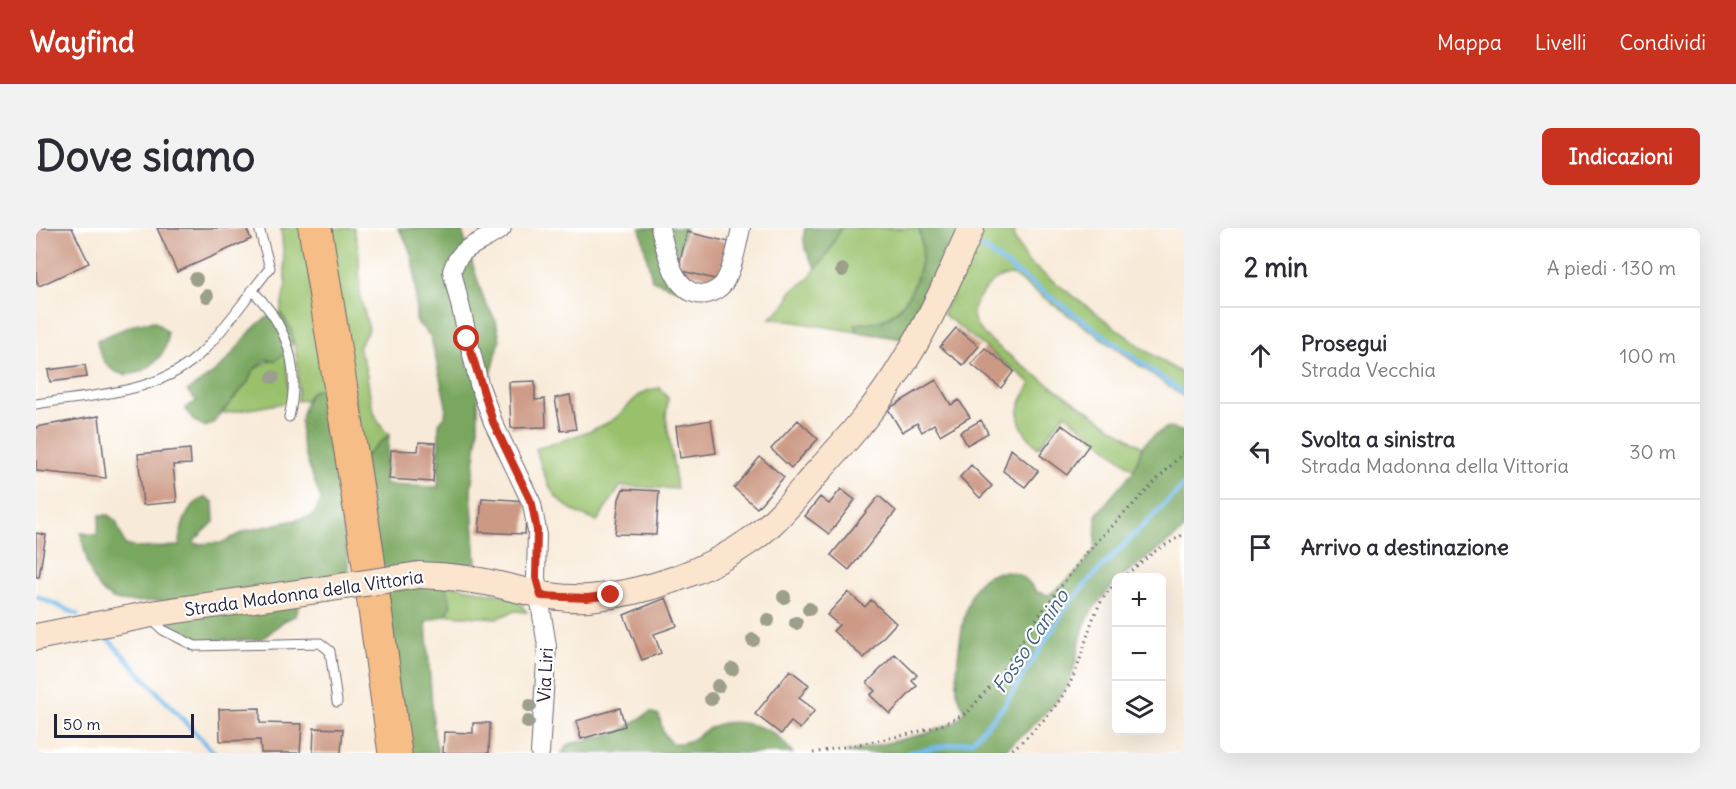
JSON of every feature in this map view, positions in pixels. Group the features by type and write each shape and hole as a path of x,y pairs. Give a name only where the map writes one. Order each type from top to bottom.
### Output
{"highway":[{"path":"315,228 366,545 395,753"}],"street":[{"name":"Via Liri","path":"502,228 464,250 456,258 452,271 479,384 493,422 532,504 537,531 536,578 541,596 547,646 540,753"},
{"path":"660,228 668,257 681,283 694,292 705,294 716,290 725,282 741,228"},
{"name":"Strada Madonna della Vittoria","path":"36,637 147,615 419,575 458,577 541,596 587,598 634,591 702,568 754,538 783,512 827,463 903,365 928,322 971,228"}],"lane":[{"path":"36,404 144,385 174,372 202,352 270,268 259,228"},
{"path":"252,290 279,321 287,340 295,381 289,417"},
{"path":"147,615 163,630 195,646 320,643 330,651 337,702"}],"path":[{"path":"813,753 910,734 941,725 967,713 998,677 1038,617 1088,552 1184,452"},
{"path":"1128,573 1154,552 1184,534"},
{"path":"1008,753 1026,739 1072,680 1091,620 1112,589"}],"green space":[{"path":"281,228 303,228 327,392 323,388 311,392 306,400 297,401 298,380 294,342 286,320 280,313 286,283"},
{"path":"327,228 354,228 359,252 360,297 369,329 358,348 366,371 375,416 389,435 363,458"},
{"path":"398,228 461,228 484,300 496,321 500,340 490,378 478,397 478,434 471,489 476,564 380,568 363,458 389,435 385,485 438,487 439,423 445,416 446,405 431,337 416,321 413,261 405,239"},
{"path":"640,228 686,228 671,276 685,292 652,280"},
{"path":"805,228 841,228 828,253 816,268 806,249"},
{"path":"841,228 919,228 922,253 920,266 911,292 903,303 884,319 855,324 858,332 770,318 787,303 791,291 807,280 828,253"},
{"path":"919,228 962,228 918,321 903,339 858,332 855,324 883,320 903,304 916,280 920,266 922,253"},
{"path":"980,228 1015,228 1014,238 1028,262 1145,350 1184,375 1184,397 1012,275 995,281 977,300 973,311 974,319 983,334 1024,366 1142,447 1134,470 1065,414 1038,448 1024,431 1019,417 1021,403 1031,383 943,314"},
{"path":"280,313 291,329 293,343 276,360 266,360 253,370 248,382 213,423 206,427 194,421 185,408 197,401 187,391 218,369 253,328 270,316"},
{"path":"155,321 167,332 166,345 159,357 149,367 137,373 124,374 112,370 103,359 97,340 138,323"},
{"path":"286,352 290,402 221,414 248,382 253,370"},
{"path":"323,388 327,398 335,444 349,573 226,593 154,601 127,601 111,598 98,586 87,560 81,533 97,535 100,515 108,515 116,521 125,545 140,548 180,546 181,532 189,511 199,500 206,497 213,502 214,522 194,541 195,544 221,543 246,531 313,516 321,500 306,459 301,420 304,406 311,392"},
{"path":"660,388 668,398 666,417 677,489 621,486 597,521 571,509 562,502 549,486 536,449 602,426 618,416 643,393"},
{"path":"1168,427 1184,432 1184,530 1126,573 1112,573 1112,587 1086,622 1070,680 1058,698 1039,719 1001,753 845,753 928,733 956,722 965,711 957,689 961,633 968,604 979,582 991,574 1010,572 1023,578 1037,592 1049,595 1077,572 1095,549 1096,515 1134,470 1143,445"},
{"path":"443,584 516,598 527,612 515,611 497,618 447,615 451,606"},
{"path":"443,584 450,599 447,615 426,622 434,734 438,753 406,753 384,588"},
{"path":"296,599 298,610 295,616 284,621 261,640 189,640 171,628 172,618"},
{"path":"650,712 659,715 663,732 671,743 684,742 714,726 736,722 760,727 773,733 793,753 562,753 569,744 619,732"}],"building":[{"path":"36,228 72,228 89,263 39,286 36,279"},
{"path":"157,228 246,228 251,239 177,272"},
{"path":"687,232 729,242 719,280 678,270"},
{"path":"956,328 979,346 963,365 940,347"},
{"path":"985,348 1014,371 1001,388 971,364"},
{"path":"85,365 87,377 50,382 48,370"},
{"path":"936,380 951,405 959,400 970,417 940,435 934,424 922,432 917,423 902,432 888,409"},
{"path":"535,381 535,400 545,399 546,427 511,428 509,382"},
{"path":"570,395 576,429 561,431 555,398"},
{"path":"99,416 106,478 36,471 36,427"},
{"path":"711,420 716,453 680,458 676,426"},
{"path":"798,420 818,439 791,468 771,449"},
{"path":"981,420 988,433 967,445 960,432"},
{"path":"1062,425 1089,445 1067,475 1040,455"},
{"path":"419,442 436,443 433,482 389,479 391,450 418,451"},
{"path":"190,449 191,464 173,465 177,502 143,505 138,454"},
{"path":"1011,449 1038,471 1025,487 1003,471"},
{"path":"760,457 784,477 757,508 734,488"},
{"path":"971,465 992,486 980,498 960,477"},
{"path":"623,489 659,491 656,535 615,534 619,499"},
{"path":"841,489 855,500 829,534 805,516 820,497 829,504"},
{"path":"879,496 896,511 849,570 831,555"},
{"path":"482,498 527,501 525,534 479,532"},
{"path":"36,533 46,535 39,577 36,577"},
{"path":"848,592 865,607 871,600 896,623 864,658 833,631 839,625 827,615"},
{"path":"666,598 677,626 654,634 661,653 642,660 624,615"},
{"path":"895,654 917,675 912,681 917,686 890,714 870,695 875,691 867,683"},
{"path":"790,670 809,685 799,698 815,710 800,729 791,722 781,734 755,714"},
{"path":"260,708 260,723 302,724 300,753 261,753 260,740 220,741 219,709"},
{"path":"620,708 625,726 581,739 576,721"},
{"path":"473,723 490,723 489,753 443,753 444,732 473,733"},
{"path":"314,728 343,729 341,753 313,753"}],"waterway":[{"path":"982,247 1184,394"},
{"name":"Fosso Canino","path":"907,753 972,741 1004,706 1065,609 1090,579 1184,485"},
{"name":"Fosso Canino","path":"38,597 77,614"},
{"name":"Fosso Canino","path":"108,639 214,753"}],"route":[{"path":"467,339 479,384 493,422 532,504 537,531 536,578 541,596 587,598 611,595"}]}
